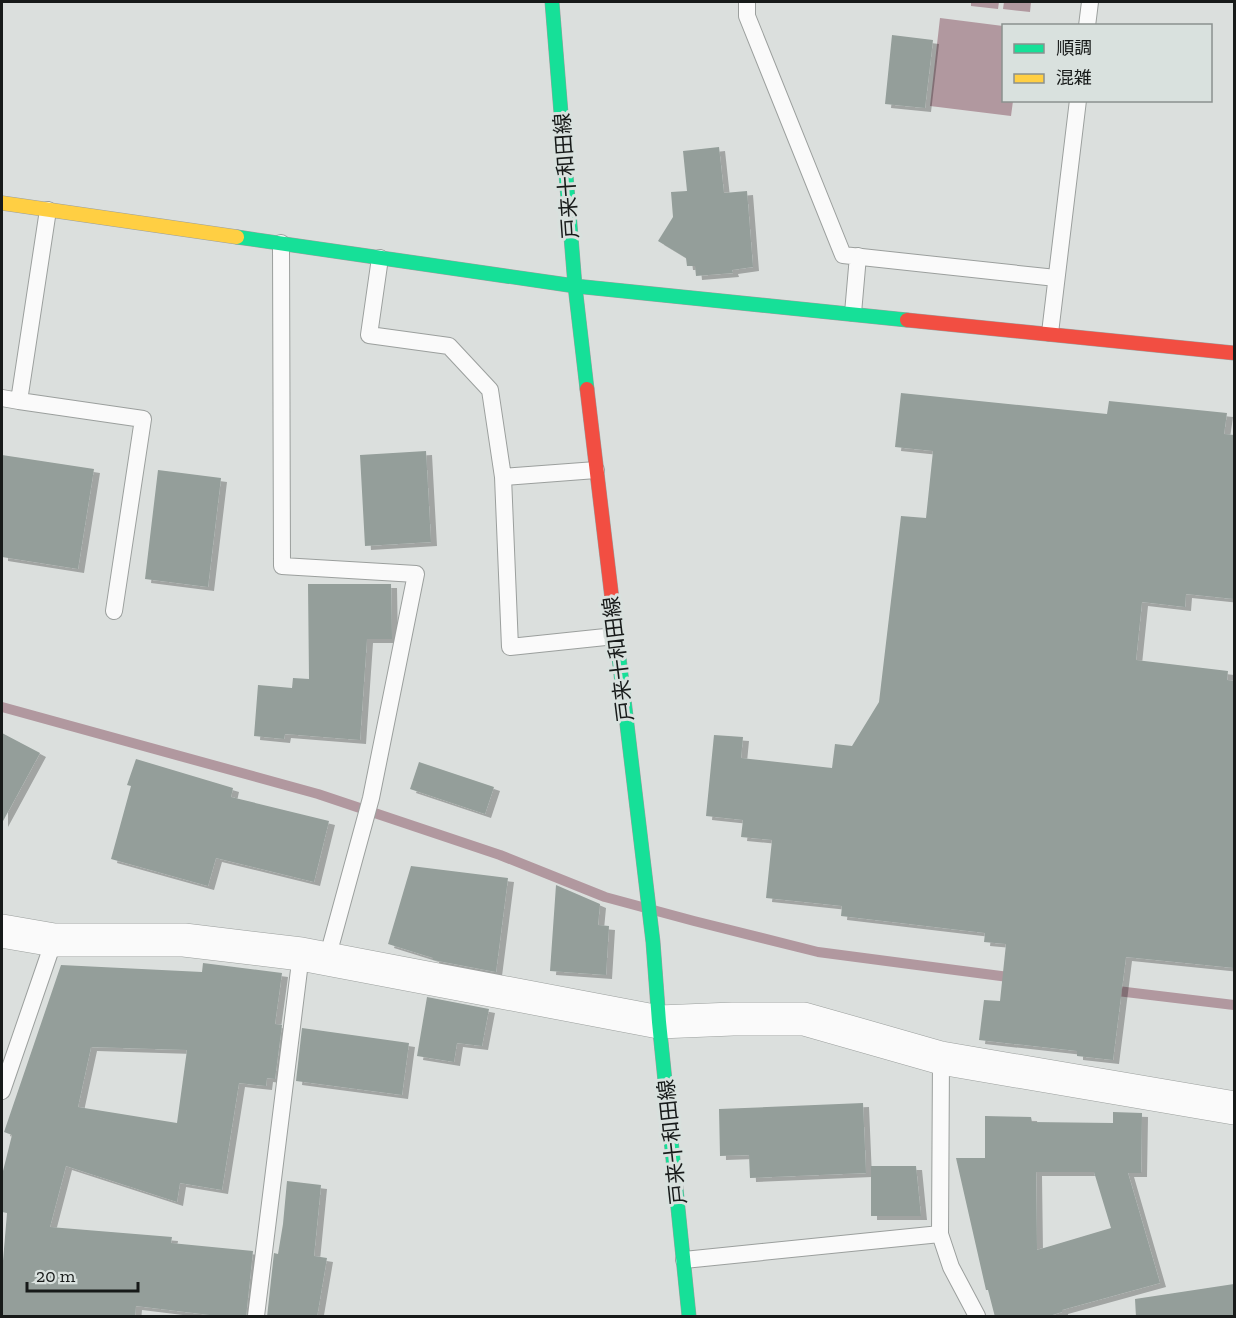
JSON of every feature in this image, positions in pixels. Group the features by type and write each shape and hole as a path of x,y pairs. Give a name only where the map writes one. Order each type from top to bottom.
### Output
{"main road":[{"name":"戸来十和田線","path":"552,2 574,286 653,942 689,1317"},
{"path":"2,203 574,286 1234,353"}],"street":[{"path":"2,931 54,940 184,940 314,956 659,1022 804,1019 941,1058 1234,1108"}],"lane":[{"path":"747,2 747,15 843,255 1056,278"},
{"path":"1087,24 1090,2"},
{"path":"1050,333 1078,102"},
{"path":"19,401 48,210"},
{"path":"256,1317 314,956 371,798 416,574 282,566 281,243"},
{"path":"853,313 858,256"},
{"path":"380,258 369,335 449,346 490,390 503,477 510,647 615,636"},
{"path":"2,398 143,419 114,611"},
{"path":"503,477 596,470"},
{"path":"2,1091 54,940"},
{"path":"941,1058 940,1233 951,1268 976,1317"},
{"path":"684,1260 940,1233"}],"shaded area":[{"path":"971,2 999,2 998,9 971,6"},
{"path":"1004,2 1031,2 1030,12 1003,9"},
{"path":"940,18 1002,26 1002,102 1013,102 1011,116 930,106"}],"building":[{"path":"892,35 933,40 925,108 885,104"},
{"path":"719,147 724,193 747,191 753,267 732,270 733,273 696,276 695,266 687,266 686,258 658,241 673,217 671,192 687,191 683,151"},
{"path":"901,393 1107,414 1109,401 1227,413 1224,434 1234,435 1234,599 1186,594 1185,607 1142,602 1136,660 1228,671 1227,680 1234,681 1234,968 1126,957 1113,1060 1077,1056 1077,1051 979,1040 984,1000 1000,1001 1006,944 984,942 985,933 841,916 842,906 766,898 772,840 741,837 743,820 706,816 714,735 743,737 741,758 832,768 835,744 852,746 879,702 901,516 926,518 933,451 895,447"},
{"path":"426,451 431,542 365,546 360,455"},
{"path":"2,455 94,469 78,569 2,557"},
{"path":"158,470 221,478 208,587 145,579"},
{"path":"308,584 391,584 392,639 367,639 360,740 285,734 284,739 254,736 258,685 292,688 293,678 309,679"},
{"path":"2,733 40,753 2,823"},
{"path":"136,759 233,788 231,797 329,821 314,882 216,858 208,886 111,859 131,786 127,785"},
{"path":"419,762 494,787 485,814 410,789"},
{"path":"411,866 508,878 496,972 433,960 433,958 388,944"},
{"path":"556,885 600,904 598,925 609,926 606,975 550,971"},
{"path":"203,963 282,973 275,1024 282,1025 275,1079 267,1078 266,1086 239,1083 222,1190 180,1183 177,1202 66,1166 50,1227 172,1237 171,1243 253,1251 246,1317 226,1317 136,1306 135,1317 2,1317 2,1273 7,1213 2,1212 2,1175 12,1135 4,1132 61,965 202,972","holes":["91,1047 187,1050 177,1123 78,1107"]},
{"path":"427,997 489,1009 482,1046 457,1043 454,1062 417,1056"},
{"path":"302,1028 409,1043 402,1095 296,1081"},
{"path":"863,1103 866,1173 750,1178 749,1155 720,1156 719,1109"},
{"path":"1113,1112 1142,1113 1141,1173 1128,1173 1160,1283 1062,1310 1062,1312 1046,1317 995,1317 988,1290 986,1290 956,1158 985,1158 985,1116 1031,1117 1032,1122 1113,1123","holes":["1036,1172 1094,1172 1111,1228 1037,1250"]},
{"path":"871,1166 916,1166 921,1216 871,1216"},
{"path":"287,1181 321,1185 314,1256 327,1258 317,1317 267,1317 274,1253 278,1254"},
{"path":"1234,1284 1234,1317 1136,1317 1135,1299"}],"waterway":[{"path":"2,707 318,794 500,855 605,897 694,921 818,952 1016,978"},
{"path":"1109,990 1234,1005"}],"traffic: fast":[{"path":"552,2 575,286 587,389"},
{"path":"237,237 575,286 907,320"},
{"path":"614,616 653,942 689,1316"}],"traffic: slow":[{"path":"2,203 237,237"}],"traffic: jam":[{"path":"907,320 1234,353"},
{"path":"587,389 614,616"}]}
